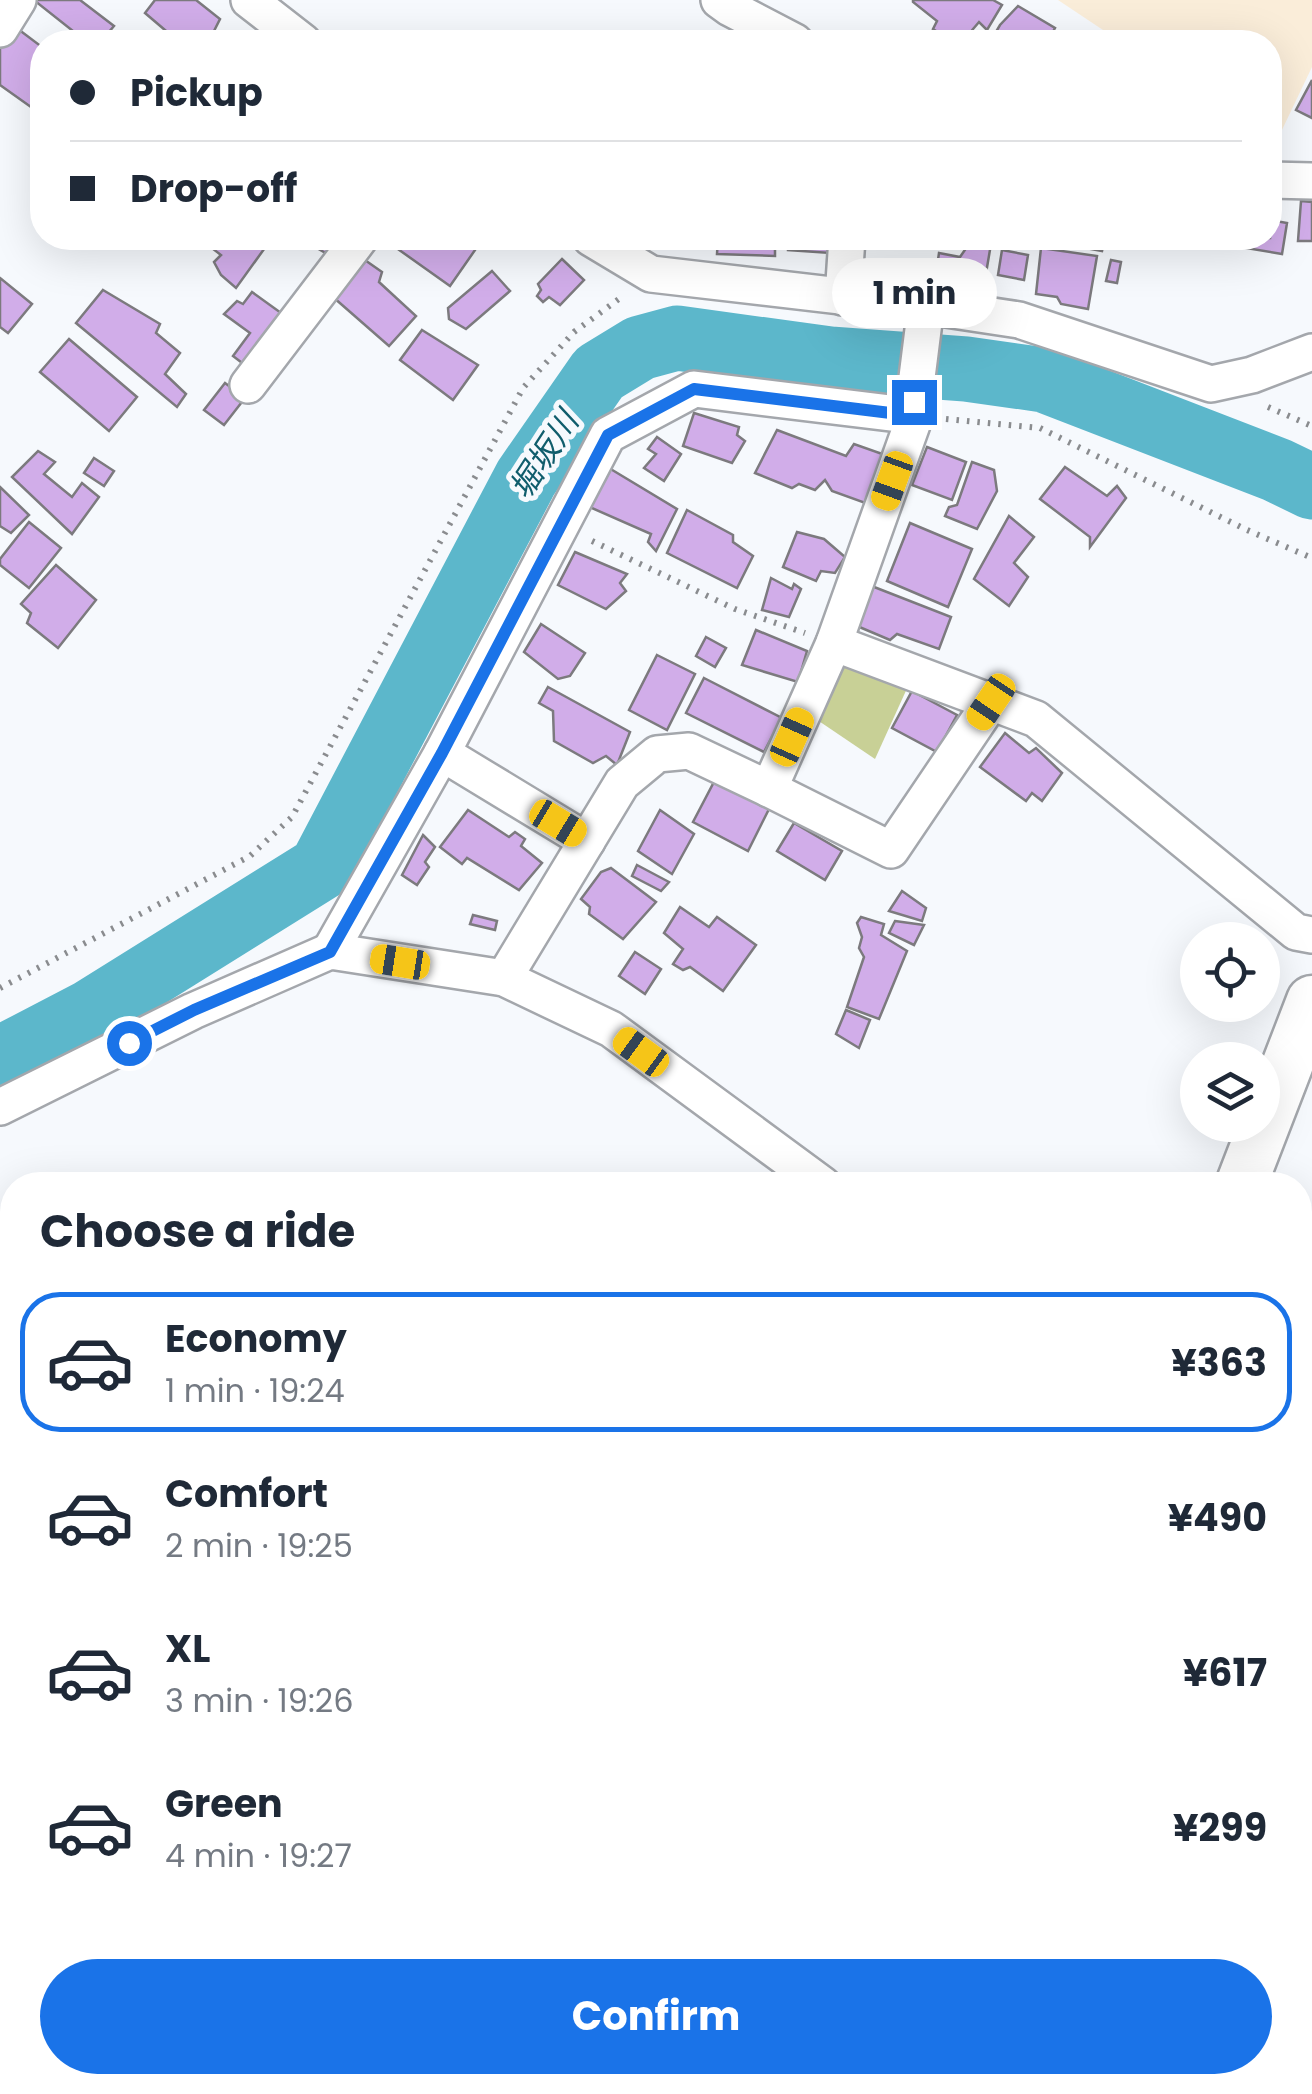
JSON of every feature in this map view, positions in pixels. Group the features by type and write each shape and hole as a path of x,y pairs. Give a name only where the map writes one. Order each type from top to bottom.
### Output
{"street":[{"path":"0,30 18,0"},
{"path":"248,0 287,30"},
{"path":"719,0 772,30"},
{"path":"1282,180 1312,181"},
{"path":"248,385 351,250"},
{"path":"611,250 651,274 843,297 925,316 1018,320 1211,384 1252,375 1312,352"},
{"path":"843,297 845,250"},
{"path":"768,788 834,643 914,409 925,316"},
{"path":"330,952 442,753 608,435 694,389 914,409"},
{"path":"834,643 1036,719 1296,932 1312,936"},
{"path":"504,978 622,783 656,754 689,751 891,850 991,702"},
{"path":"442,753 587,840"},
{"path":"0,1108 194,1010 330,952 504,978 611,1029 804,1172"},
{"path":"1246,1172 1312,1001"}],"path":[{"path":"0,988 250,856 292,817 523,388 574,332 651,274"},
{"path":"914,409 1040,428 1312,558"},
{"path":"581,536 736,609 834,643"}],"shaded area":[{"path":"1058,0 1312,0 1312,67 1282,130 1282,30 1103,30"}],"green space":[{"path":"834,643 914,673 875,759 804,711"}],"building":[{"path":"80,0 114,26 111,30 72,30 35,1"},
{"path":"155,0 196,0 220,19 214,30 165,30 145,13"},
{"path":"993,0 1002,5 987,30 979,22 972,30 935,30 937,21 913,2"},
{"path":"1018,6 1055,28 997,30"},
{"path":"14,26 30,38 30,106 0,85 0,46"},
{"path":"1312,80 1312,118 1296,110"},
{"path":"1301,201 1312,202 1312,241 1298,241"},
{"path":"1282,222 1287,223 1282,254 1258,250 1282,250"},
{"path":"215,250 263,250 236,288 221,275 214,262 221,255"},
{"path":"320,250 342,250 336,259"},
{"path":"399,250 475,250 450,286"},
{"path":"717,250 775,250 775,256 717,254"},
{"path":"788,250 830,250 830,253"},
{"path":"965,250 990,250 983,291 935,280 939,253 960,257"},
{"path":"1002,250 1028,255 1024,280 998,275"},
{"path":"1041,250 1097,256 1088,309 1036,294"},
{"path":"362,258 382,272 379,282 416,316 389,346 333,297"},
{"path":"562,259 584,280 560,305 549,297 543,302 537,296 541,290 538,284"},
{"path":"1111,260 1121,262 1117,283 1106,281"},
{"path":"492,271 510,291 466,329 449,319 448,308"},
{"path":"0,278 32,304 8,333 0,327"},
{"path":"103,290 160,324 156,333 180,353 165,374 186,394 177,407 76,323"},
{"path":"252,292 288,318 250,369 233,356 250,333 224,314 237,301 243,304"},
{"path":"422,330 478,365 453,400 400,360"},
{"path":"69,339 137,397 109,431 40,372"},
{"path":"225,383 245,398 224,425 204,410"},
{"path":"694,413 739,427 737,435 745,441 732,463 683,446"},
{"path":"777,430 846,456 854,444 888,456 868,504 832,491 825,480 815,490 799,484 792,488 755,473"},
{"path":"657,437 681,454 664,481 644,468 656,454 648,449"},
{"path":"927,447 966,462 952,500 912,485"},
{"path":"38,451 55,462 44,474 72,497 82,483 99,497 72,534 12,477"},
{"path":"94,458 114,471 104,486 84,473"},
{"path":"972,462 994,470 997,491 977,529 945,516 949,507 957,505"},
{"path":"604,465 677,509 656,551 648,542 651,534 585,505"},
{"path":"1065,467 1107,496 1117,486 1126,498 1090,547 1090,537 1040,499"},
{"path":"0,487 29,515 11,533 0,526"},
{"path":"687,510 733,535 733,542 753,556 737,588 667,553"},
{"path":"1009,516 1034,537 1014,563 1028,577 1009,606 974,579"},
{"path":"29,522 61,548 29,588 0,565 0,559"},
{"path":"910,523 972,549 948,607 887,581"},
{"path":"797,532 824,539 845,557 835,573 821,571 816,581 783,567"},
{"path":"575,552 627,574 620,583 626,591 606,609 558,585"},
{"path":"56,565 96,600 58,648 27,623 31,613 21,604"},
{"path":"771,578 792,589 794,584 801,589 789,617 762,610"},
{"path":"869,585 951,617 939,649 897,634 890,640 850,623"},
{"path":"541,624 585,653 570,676 558,679 524,652"},
{"path":"756,630 807,651 798,682 742,665"},
{"path":"706,637 726,648 715,667 696,656"},
{"path":"657,655 695,674 667,730 629,710"},
{"path":"704,678 782,718 764,752 686,713"},
{"path":"548,687 630,732 617,765 606,756 593,763 554,741 553,711 539,703"},
{"path":"912,691 957,715 937,752 892,728"},
{"path":"1005,733 1029,753 1036,748 1062,773 1042,801 1032,793 1026,801 980,767"},
{"path":"715,780 769,809 748,851 693,822"},
{"path":"468,810 509,837 515,832 525,839 521,846 542,863 519,890 467,858 462,864 440,847"},
{"path":"660,810 694,834 672,874 638,851"},
{"path":"794,823 842,851 825,880 777,851"},
{"path":"423,835 435,847 425,862 429,867 417,885 402,875"},
{"path":"637,865 669,882 661,891 632,876"},
{"path":"611,868 656,902 623,939 589,914 590,907 581,899 601,872"},
{"path":"902,891 926,908 922,921 889,911"},
{"path":"680,907 709,927 717,917 756,945 723,991 690,967 683,970 673,964 683,949 664,933"},
{"path":"473,915 497,921 495,930 470,924"},
{"path":"861,917 884,924 881,935 907,951 879,1019 847,1007 864,957 859,948 862,937 857,923"},
{"path":"895,921 924,925 914,945 889,933"},
{"path":"635,952 661,969 645,994 619,976"},
{"path":"846,1010 870,1020 859,1048 836,1034"}],"waterway":[{"name":"堀坂川","path":"0,1059 90,1012 321,868 526,478 599,373 640,348 677,338 830,359 966,369 1044,380 1312,487"}],"route":[{"path":"129,1043 194,1010 330,952 442,753 608,435 694,389 915,416 914,402"}]}
